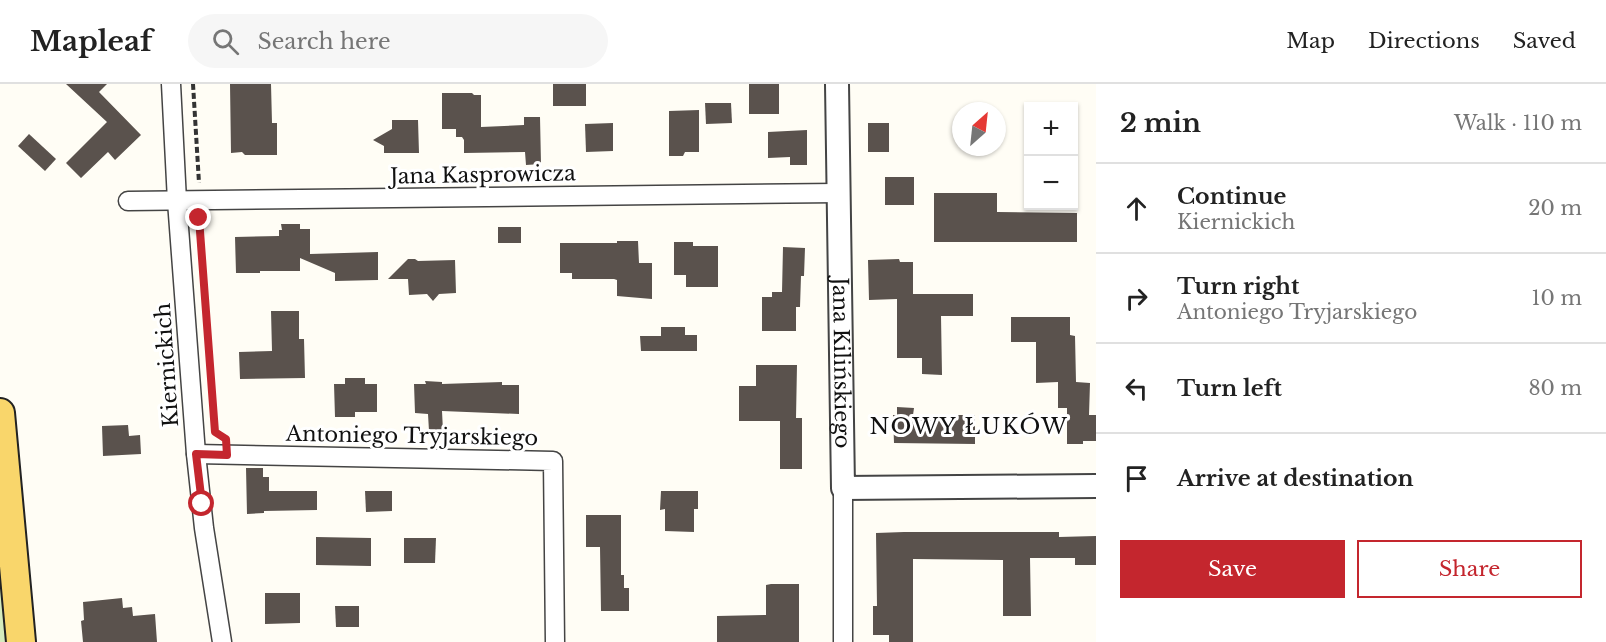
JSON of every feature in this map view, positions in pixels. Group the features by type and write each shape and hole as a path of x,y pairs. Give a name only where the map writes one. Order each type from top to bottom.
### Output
{"main road":[{"path":"0,413 21,642"}],"street":[{"name":"Kiernickich","path":"171,84 177,201 196,454 204,528 222,642"},
{"name":"Jana Kilińskiego","path":"837,84 843,642"},
{"name":"Jana Kasprowicza","path":"128,201 838,193"},
{"name":"Antoniego Tryjarskiego","path":"196,454 553,461 555,642"},
{"path":"843,488 1096,486"}],"path":[{"path":"193,84 198,176 203,201"}],"green space":[{"path":"0,569 6,642 0,642"}],"building":[{"path":"66,84 107,84 99,92 141,135 115,160 108,152 81,178 66,163 107,122"},
{"path":"230,84 271,84 272,123 277,123 277,155 231,153"},
{"path":"553,84 586,84 586,106 553,106"},
{"path":"749,84 779,84 779,114 749,114"},
{"path":"442,93 481,95 481,127 524,125 524,117 540,117 541,164 526,165 525,152 464,153 464,140 462,137 456,137 456,129 442,129"},
{"path":"705,103 731,103 732,123 706,124"},
{"path":"699,110 699,152 685,152 683,156 669,156 669,111"},
{"path":"392,120 418,120 419,153 384,153 384,146 373,140 392,129"},
{"path":"613,123 613,151 586,152 585,124"},
{"path":"868,123 889,123 889,152 868,152"},
{"path":"807,130 807,165 790,165 790,157 768,158 768,132"},
{"path":"29,134 56,159 45,171 18,146"},
{"path":"885,177 914,177 914,205 885,205"},
{"path":"934,193 997,193 997,212 1077,213 1077,242 934,242"},
{"path":"281,224 300,224 300,229 310,229 310,254 378,252 378,280 335,281 335,273 300,258 300,271 236,273 235,237 279,236 279,230 282,230"},
{"path":"498,227 521,227 521,243 498,243"},
{"path":"617,241 638,241 639,263 652,263 652,299 617,296 617,280 614,279 572,279 572,273 560,273 560,243 617,243"},
{"path":"674,242 693,242 693,246 718,246 718,287 686,287 686,275 674,275"},
{"path":"783,247 805,248 800,307 796,307 796,331 762,331 762,297 772,297 772,292 782,292"},
{"path":"408,259 455,260 456,293 439,294 433,301 427,294 409,295 408,279 388,279"},
{"path":"899,259 900,262 913,262 913,294 973,294 973,316 941,316 942,375 922,374 922,358 897,358 897,299 869,300 868,260"},
{"path":"271,311 299,311 299,339 304,339 305,378 240,379 239,352 272,351"},
{"path":"1011,317 1070,317 1070,335 1075,336 1076,382 1090,383 1089,415 1096,415 1096,441 1067,444 1067,408 1058,408 1058,382 1036,383 1036,342 1011,342"},
{"path":"661,327 685,327 685,335 697,335 697,351 641,351 640,336 661,336"},
{"path":"756,365 797,365 796,418 802,418 802,469 780,469 780,421 739,421 739,386 756,386"},
{"path":"345,378 365,378 365,384 377,384 377,412 355,412 355,417 335,417 334,384 345,384"},
{"path":"425,381 442,382 442,384 502,382 502,385 519,385 519,414 442,411 443,431 429,431 428,414 415,413 414,384 426,384"},
{"path":"897,407 914,408 913,415 975,415 975,444 894,443 893,415 897,415"},
{"path":"128,425 129,436 140,435 141,454 103,456 102,426"},
{"path":"246,468 263,468 263,477 269,477 269,491 317,491 317,510 264,511 264,513 247,514"},
{"path":"365,491 392,491 392,511 366,512"},
{"path":"661,491 698,491 698,509 694,509 694,532 665,531 665,509 660,510"},
{"path":"586,515 621,515 621,575 624,575 624,588 629,588 629,611 601,611 600,547 586,547"},
{"path":"1059,532 1059,537 1096,536 1096,565 1075,565 1075,558 1030,558 1031,616 1003,616 1003,560 913,559 913,642 889,642 889,635 873,635 873,606 877,606 876,533"},
{"path":"316,537 371,538 371,566 316,565"},
{"path":"404,538 436,538 435,563 404,563"},
{"path":"799,584 799,642 717,642 717,616 766,615 766,585"},
{"path":"265,593 300,593 300,623 265,624"},
{"path":"122,598 123,608 132,607 133,616 155,614 157,642 83,642 81,621 84,620 83,602"},
{"path":"335,606 359,606 359,627 336,627"}],"district":[{"name":"NOWY ŁUKÓW","path":"969,426"}],"route":[{"path":"199,218 215,432 226,439 227,455 196,454 202,504"}]}
